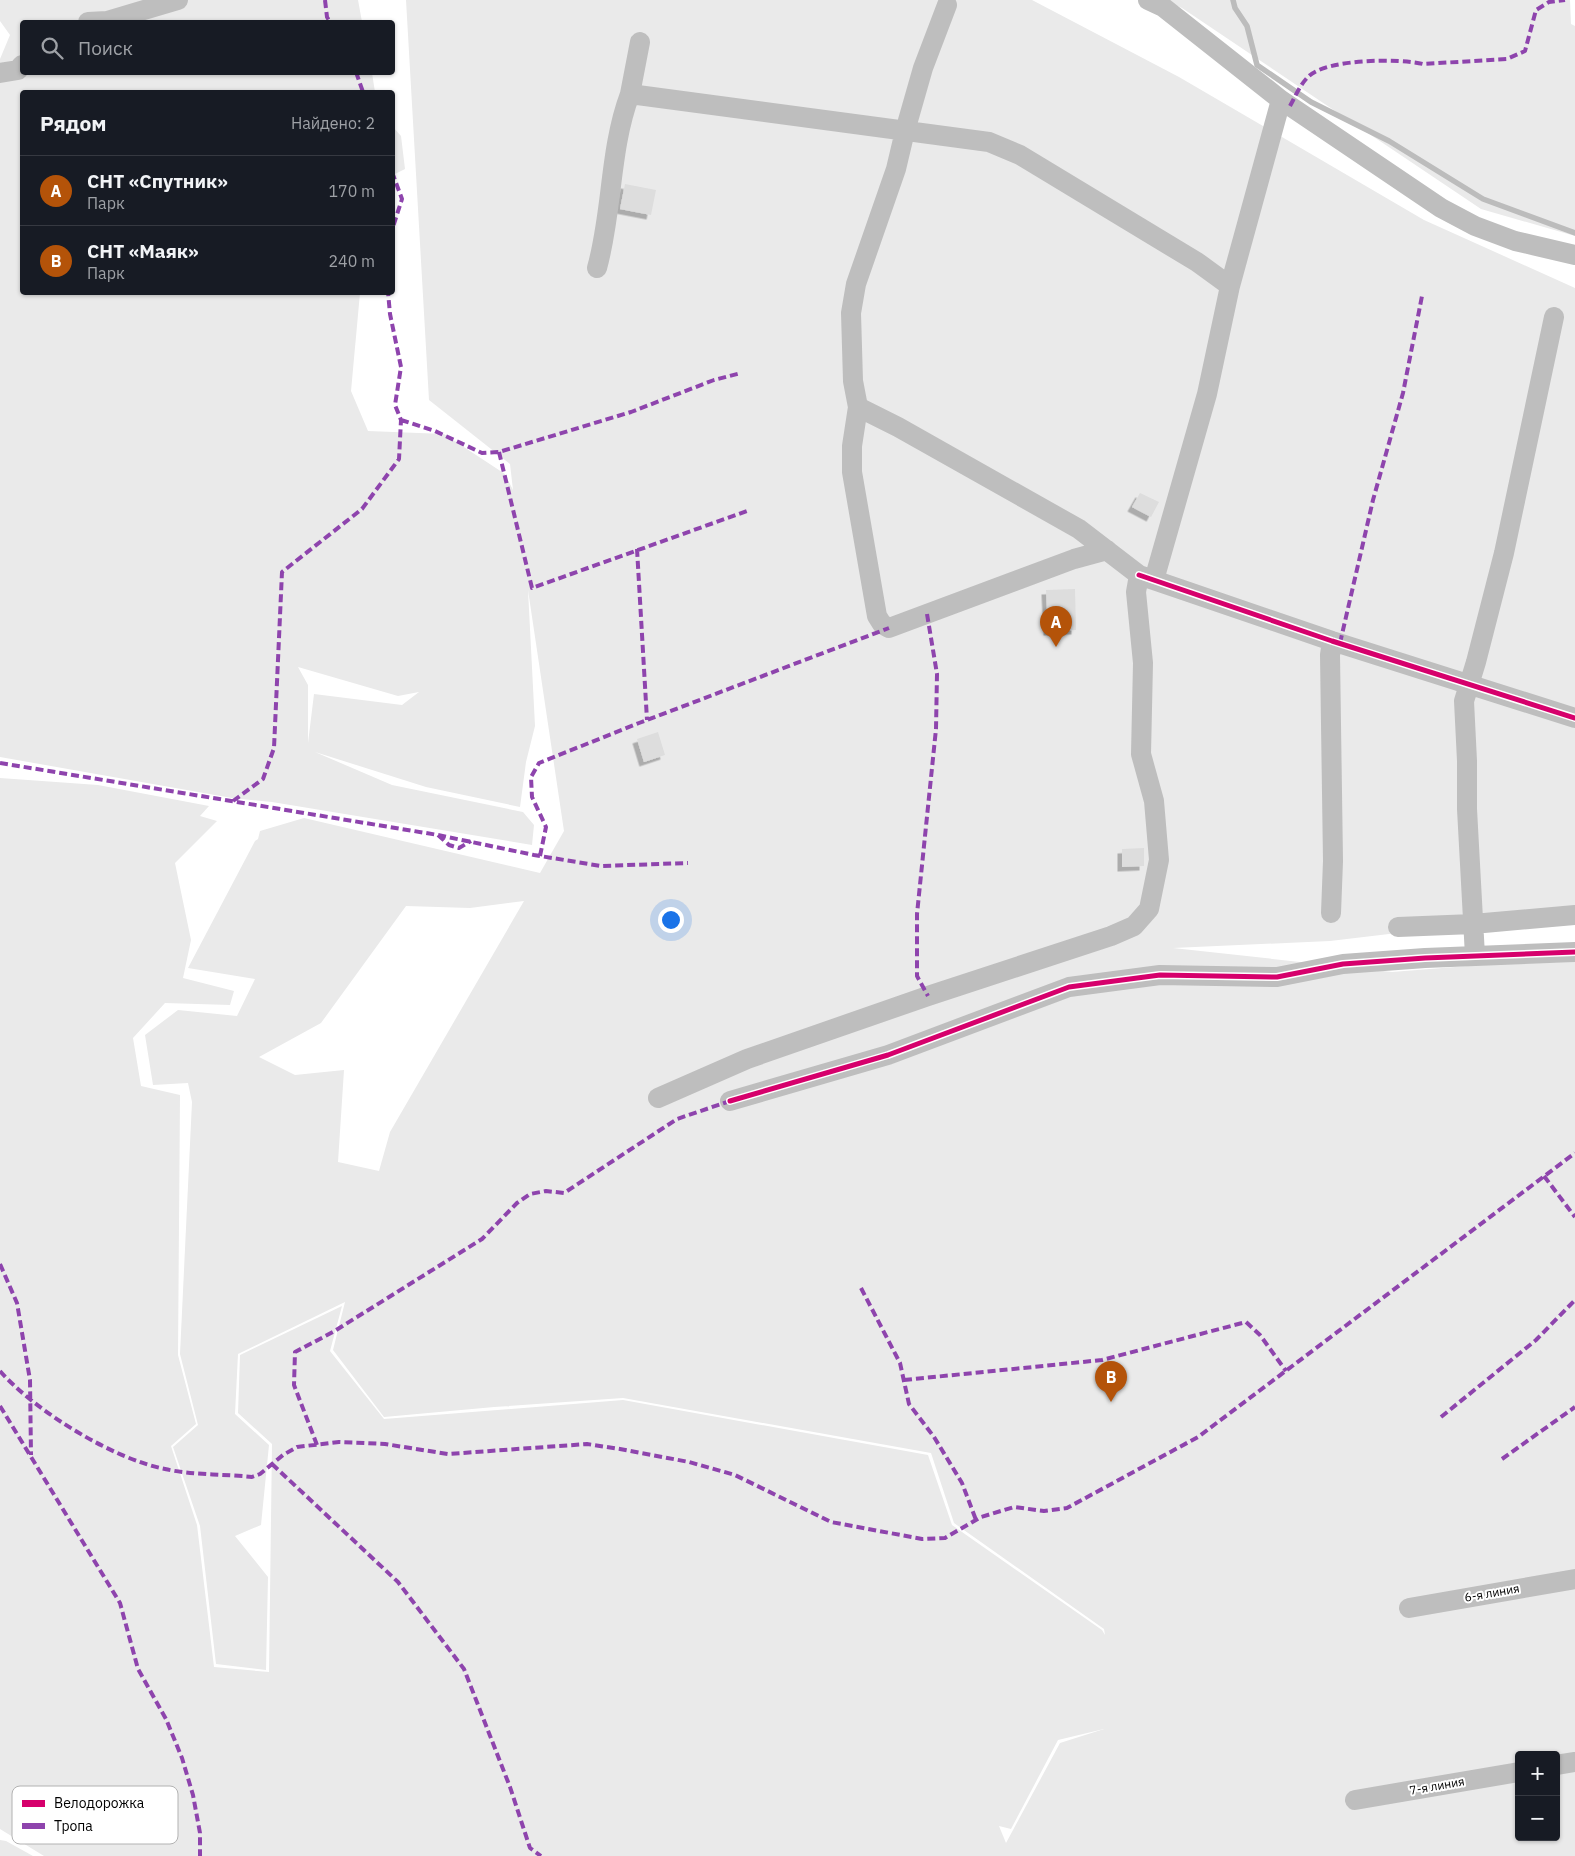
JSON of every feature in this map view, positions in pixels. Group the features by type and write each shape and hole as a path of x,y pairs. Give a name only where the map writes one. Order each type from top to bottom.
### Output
{"street":[{"path":"110,20 178,0"},
{"path":"1148,0 1163,7 1281,100 1440,208 1475,226 1515,241 1575,255"},
{"path":"947,5 923,68 896,169 856,284 850,313 853,381 858,407 852,446 852,472 877,616 882,624 889,628 1074,559 1107,550"},
{"path":"597,268 602,251 610,182 640,42"},
{"path":"0,73 18,70 20,68"},
{"path":"630,94 989,142 1014,152 1197,262 1230,286"},
{"path":"658,1098 747,1059 928,996 1111,936 1134,926 1149,909 1159,860 1154,801 1141,754 1142,663 1136,592 1147,577 1207,394 1230,286 1281,100"},
{"path":"1475,956 1467,809 1464,700 1476,662 1504,553 1554,317"},
{"path":"858,407 898,427 1079,529 1147,577 1332,641 1575,718"},
{"path":"1331,913 1333,861 1330,655 1332,641"},
{"path":"1398,927 1472,924 1575,916"},
{"path":"730,1101 888,1055 1069,987 1160,975 1277,977 1342,964 1425,958 1575,952"},
{"name":"6-я линия","path":"1409,1608 1575,1579"},
{"path":"1560,1765 1575,1762"},
{"name":"7-я линия","path":"1355,1800 1515,1773"}],"shaded area":[{"path":"0,0 358,0 362,20 20,20 20,75 372,75 375,90 20,90 20,295 360,295 351,391 368,431 444,434 505,474 513,490 510,464 429,400 406,0 1032,0 1179,77 1424,220 1575,288 1575,912 1330,941 1173,948 1392,972 1506,963 1575,962 1575,1856 44,1856 24,1844 178,1844 178,1786 12,1786 12,1836 0,1829 0,778 98,785 209,806 200,816 217,821 175,863 191,940 183,978 234,991 230,1005 165,1003 133,1038 141,1086 180,1095 178,1355 196,1424 171,1446 197,1525 214,1667 269,1672 272,1444 238,1413 240,1355 342,1306 330,1351 384,1419 623,1400 928,1455 952,1525 1102,1630 1105,1635 1104,1629 954,1523 931,1453 623,1398 384,1417 333,1350 345,1302 238,1354 235,1414 269,1445 261,1525 235,1536 268,1577 266,1670 216,1664 200,1526 173,1447 198,1425 180,1354 192,1102 188,1083 153,1085 145,1035 178,1010 237,1016 255,979 188,968 255,841 258,839 260,831 304,818 540,873 564,831 528,590 535,726 526,762 520,807 426,787 315,752 392,785 523,812 534,825 532,845 272,802 232,798 0,757 0,59 10,35 0,21","holes":["298,667 398,696 419,692 402,705 314,694 308,743 308,685","524,901 390,1132 379,1171 338,1162 344,1070 295,1075 259,1057 321,1023 406,906 470,908","1104,1729 1060,1743 1006,1843 999,1826 1011,1829 1058,1740"]},
{"path":"1164,0 1570,0 1571,24 1575,26 1575,236 1481,209 1182,8"},
{"path":"395,129 401,136 405,169 395,174"},
{"path":"0,1840 6,1841 33,1856 0,1856"}],"building":[{"path":"625,184 656,190 651,215 620,209"},
{"path":"1140,493 1159,502 1151,517 1132,507"},
{"path":"1075,589 1076,630 1048,631 1046,590"},
{"path":"658,732 665,755 644,762 637,739"},
{"path":"1144,848 1144,866 1122,867 1122,849"}],"waterway":[{"path":"1233,0 1235,8 1247,26 1257,65 1311,102 1389,141 1483,199 1575,233"}],"marked path":[{"path":"325,0 329,20"},
{"path":"1290,106 1309,76 1318,70 1331,66 1364,61 1398,61 1423,64 1507,59 1525,51 1536,10 1549,2 1565,0"},
{"path":"357,75 362,90"},
{"path":"395,180 402,199 395,221"},
{"path":"233,801 263,779 274,748 282,572 362,509 399,459 401,420 395,405 401,367 390,314 388,295"},
{"path":"1340,643 1373,500 1403,393 1422,296"},
{"path":"401,420 435,431 482,453 499,452 631,412 714,380 741,373"},
{"path":"499,452 532,588 747,511"},
{"path":"637,549 647,720"},
{"path":"927,614 937,674 936,729 917,914 917,976 928,996"},
{"path":"540,856 546,827 532,797 531,777 539,763 889,628"},
{"path":"0,763 438,835 534,855 601,866 688,863"},
{"path":"438,835 449,845 459,848 471,841"},
{"path":"317,1445 294,1385 295,1352 333,1332 482,1239 517,1203 530,1194 546,1191 564,1193 677,1119 730,1101"},
{"path":"0,1371 33,1402 76,1431 99,1444 144,1464 175,1471 252,1477 260,1474 283,1455 297,1447 339,1442 385,1444 448,1454 587,1444 689,1462 735,1475 831,1522 922,1539 945,1538 981,1517 1014,1507 1044,1511 1067,1508 1198,1437 1575,1153"},
{"path":"1544,1176 1575,1217"},
{"path":"0,1264 17,1303 30,1380 31,1455"},
{"path":"861,1288 900,1363 909,1404 934,1437 962,1483 976,1520"},
{"path":"1441,1417 1536,1340 1575,1300"},
{"path":"904,1380 1102,1360 1246,1322 1260,1335 1286,1371"},
{"path":"0,1406 120,1603 138,1669 166,1719 182,1758 193,1795 200,1833 200,1856"},
{"path":"1502,1459 1575,1407"},
{"path":"272,1464 398,1582 464,1669 510,1787 530,1848 541,1856"}],"cycle path":[{"path":"1139,575 1332,641 1575,718"},
{"path":"730,1101 888,1055 1069,987 1160,975 1277,977 1343,964 1425,958 1575,952"}],"place":[{"name":"СНТ «Спутник»","path":"1056,647"},
{"name":"СНТ «Маяк»","path":"1111,1402"}]}
